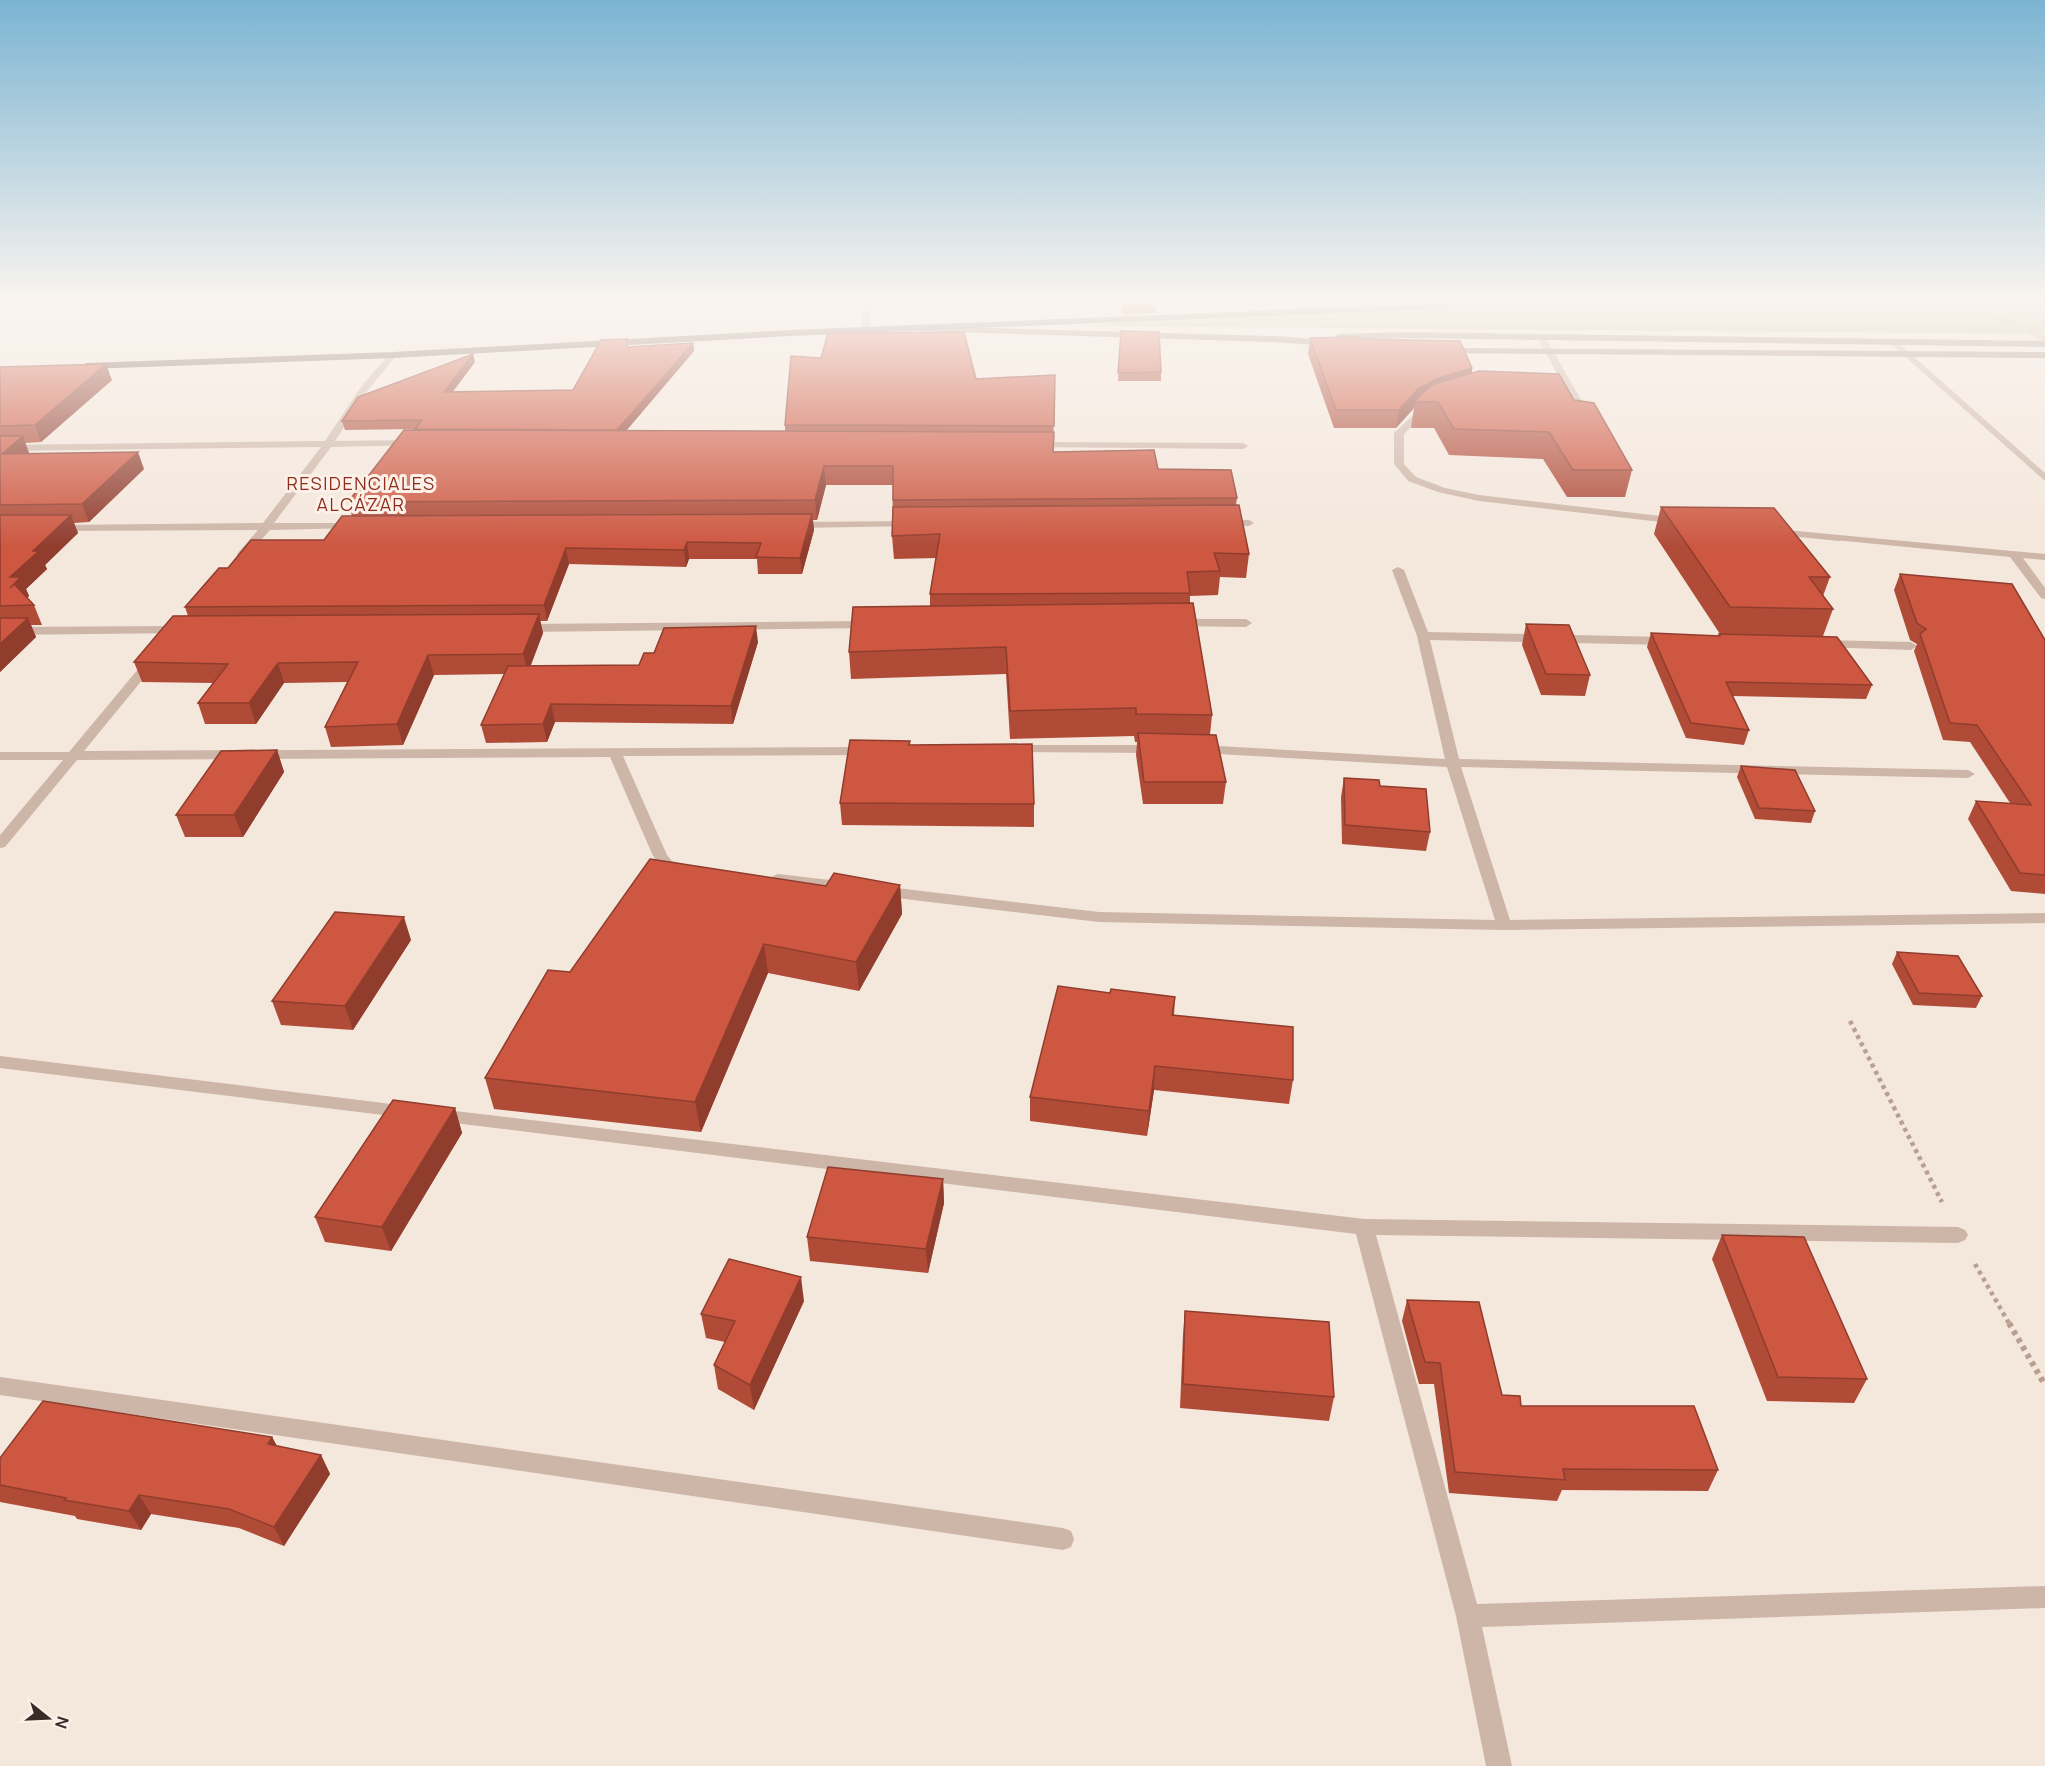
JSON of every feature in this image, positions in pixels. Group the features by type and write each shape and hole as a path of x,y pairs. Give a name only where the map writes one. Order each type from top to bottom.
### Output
{"street":[{"path":"237,561 267,526 329,443 370,382"},
{"path":"1560,382 1590,424"},
{"path":"1941,382 2042,473"},
{"path":"1441,399 1421,408 1400,433 1399,464 1412,479 1442,490 1479,498 1685,522"},
{"path":"0,448 424,443"},
{"path":"1028,445 1243,446"},
{"path":"1214,523 1250,523"},
{"path":"782,525 926,524"},
{"path":"46,528 363,526"},
{"path":"1767,531 2045,556"},
{"path":"2013,554 2045,596"},
{"path":"1398,570 1423,636 1453,763 1504,925"},
{"path":"1162,624 1246,623"},
{"path":"509,628 889,625"},
{"path":"0,631 173,635 200,630"},
{"path":"0,844 173,635"},
{"path":"1423,636 1685,641"},
{"path":"1815,644 1911,646"},
{"path":"1001,749 1178,749 1453,763 1968,774"},
{"path":"0,756 885,751"},
{"path":"615,753 660,856 667,864 695,869"},
{"path":"767,878 1099,916 1504,925 2045,918"},
{"path":"0,1062 1365,1227 1958,1234"},
{"path":"1365,1227 1468,1616 1499,1766"},
{"path":"0,1386 1064,1539"},
{"path":"1468,1616 2045,1597"}],"building":[{"path":"0,382 85,382 35,425 0,426"},
{"path":"397,382 451,382 444,392 573,390 577,382 659,382 617,430 415,429 422,420 342,421 358,397"},
{"path":"789,382 1055,382 1054,426 785,425"},
{"path":"1326,382 1430,382 1418,389 1399,410 1336,410"},
{"path":"1564,382 1574,400 1594,403 1632,470 1573,470 1549,432 1454,429 1438,402 1415,402 1434,384"},
{"path":"404,430 1054,432 1053,452 1154,450 1158,469 1231,470 1237,498 893,500 893,466 824,466 815,500 348,502"},
{"path":"0,436 23,436 2,454 138,452 82,504 0,505"},
{"path":"1239,505 1249,554 1214,553 1220,571 1187,572 1190,593 930,594 940,534 892,536 893,507"},
{"path":"1661,507 1774,508 1830,577 1809,577 1833,609 1730,607"},
{"path":"812,514 800,558 756,557 761,543 687,542 684,550 566,548 544,605 185,607 219,568 228,568 251,540 324,540 342,516"},
{"path":"0,515 71,515 33,551 39,551 10,577 21,577 14,584 34,605 0,606"},
{"path":"1900,574 2012,584 2045,640 2045,875 2020,873 1976,801 2031,805 1977,725 1950,723 1920,634 1926,629 1917,623"},
{"path":"1193,603 1212,715 1136,714 1136,708 1010,711 1006,647 849,652 853,607"},
{"path":"539,614 523,654 428,655 397,724 325,727 358,662 278,663 249,703 198,703 228,664 134,662 173,616"},
{"path":"0,618 28,618 0,644"},
{"path":"1526,624 1569,625 1590,675 1546,674"},
{"path":"756,626 731,706 551,704 543,724 481,725 508,666 639,665 644,653 654,653 664,628"},
{"path":"1651,633 1837,637 1872,685 1726,682 1749,730 1691,723"},
{"path":"1138,733 1216,735 1226,782 1144,782"},
{"path":"850,740 910,741 909,745 1032,744 1034,804 840,803"},
{"path":"277,750 234,815 176,815 221,751"},
{"path":"1741,766 1795,770 1815,811 1759,808"},
{"path":"1344,778 1379,780 1380,786 1426,789 1430,832 1345,825"},
{"path":"650,859 826,886 834,873 900,885 856,962 764,944 695,1102 485,1078 548,970 570,972"},
{"path":"335,912 404,917 345,1006 272,1001"},
{"path":"1897,952 1958,956 1982,996 1919,993"},
{"path":"1058,986 1110,993 1111,989 1175,997 1172,1015 1293,1027 1293,1080 1155,1066 1149,1111 1030,1097"},
{"path":"393,1100 455,1108 382,1227 315,1217"},
{"path":"828,1167 943,1179 926,1249 807,1237"},
{"path":"1722,1235 1804,1237 1867,1379 1778,1377"},
{"path":"729,1259 801,1277 750,1385 714,1365 735,1321 701,1314"},
{"path":"1407,1300 1479,1302 1502,1395 1520,1396 1521,1406 1694,1406 1718,1470 1563,1469 1565,1480 1455,1472 1440,1363 1425,1362"},
{"path":"1185,1311 1329,1322 1334,1397 1183,1384"},
{"path":"43,1401 272,1437 268,1444 321,1455 274,1527 229,1509 139,1495 129,1511 64,1500 66,1498 0,1485 0,1458"}],"district":[{"name":"RESIDENCIALES ALCÁZAR","path":"361,494"}]}
